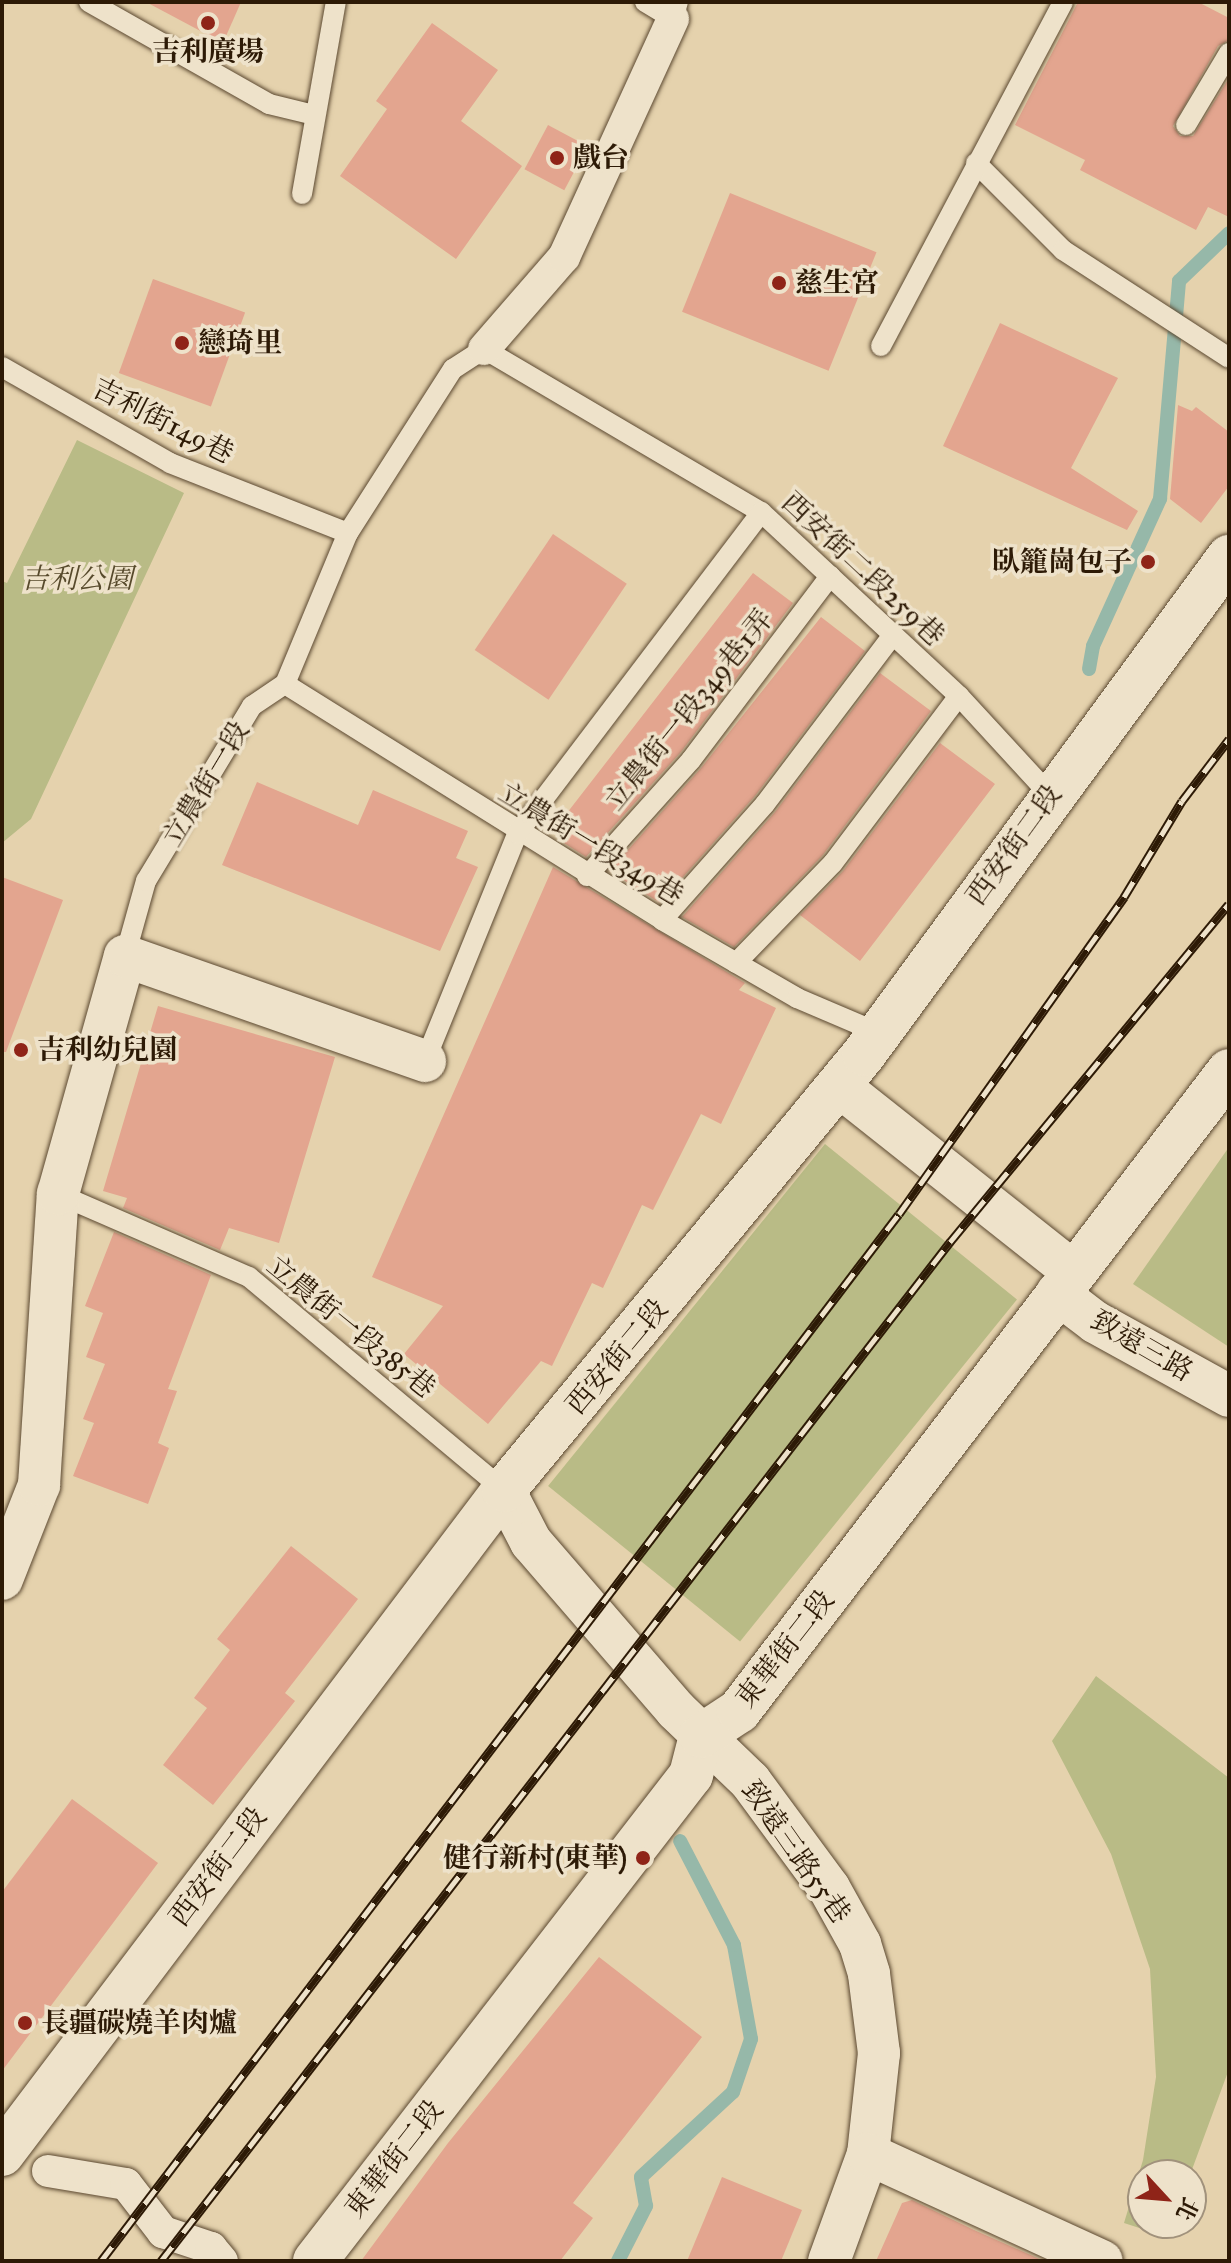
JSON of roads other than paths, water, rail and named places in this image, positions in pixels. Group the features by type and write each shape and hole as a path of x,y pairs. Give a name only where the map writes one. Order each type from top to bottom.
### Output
{"street":[{"path":"484,349 564,257 676,10"},
{"name":"西安街二段","path":"8,2135 504,1490 839,1086 1050,795 1229,557"},
{"path":"125,956 425,1061"},
{"name":"立農街一段","path":"2,1579 39,1485 58,1194 125,956"},
{"name":"東華街二段","path":"315,2261 691,1775 701,1736 739,1711 1064,1282 1229,1071"},
{"name":"致遠三路","path":"839,1086 1064,1282 1095,1322 1229,1396"},
{"name":"致遠三路55巷","path":"504,1490 531,1542 701,1736 750,1781 829,1888 860,1944 869,1974 879,2053 868,2154 829,2261"},
{"path":"868,2154 1095,2260"},
{"path":"48,2171 126,2184 163,2232 211,2248 222,2261"}],"lane":[{"path":"89,2 269,104 314,115"},
{"path":"302,194 336,2"},
{"path":"645,2 676,10"},
{"path":"881,346 1063,2"},
{"path":"1186,125 1229,53"},
{"path":"976,163 1063,250 1222,353"},
{"path":"285,684 348,533 453,369 484,349"},
{"name":"西安街二段259巷","path":"484,349 761,512 959,696 1050,795"},
{"name":"吉利街149巷","path":"2,367 170,463 348,533"},
{"path":"425,1061 517,834 761,512"},
{"name":"立農街一段349巷1弄","path":"587,876 691,760 830,576"},
{"path":"662,920 765,804 893,635"},
{"name":"立農街一段349巷","path":"285,684 587,876 797,998 879,1033"},
{"name":"立農街一段","path":"125,956 146,881 252,706 285,684"},
{"path":"736,963 833,863 959,696"},
{"name":"立農街一段385巷","path":"58,1194 249,1277 504,1490"}],"waterway":[{"path":"1089,669 1093,646 1160,499 1179,281 1229,233"},
{"path":"618,2261 646,2206 641,2177 733,2092 751,2039 734,1945 680,1841"}],"railway":[{"path":"101,2261 899,1214 1124,897 1182,801 1229,739"},
{"path":"161,2261 950,1242 1229,904"}],"place":[{"name":"吉利廣場","path":"208,23"},
{"name":"戲台","path":"557,158"},
{"name":"慈生宮","path":"779,283"},
{"name":"戀琦里","path":"182,343"},
{"name":"臥籠崗包子","path":"1148,562"},
{"name":"吉利幼兒園","path":"21,1050"},
{"name":"健行新村(東華)","path":"643,1858"},
{"name":"長疆碳燒羊肉爐","path":"25,2023"}],"park label":[{"name":"吉利公園","path":"77,579"}]}
